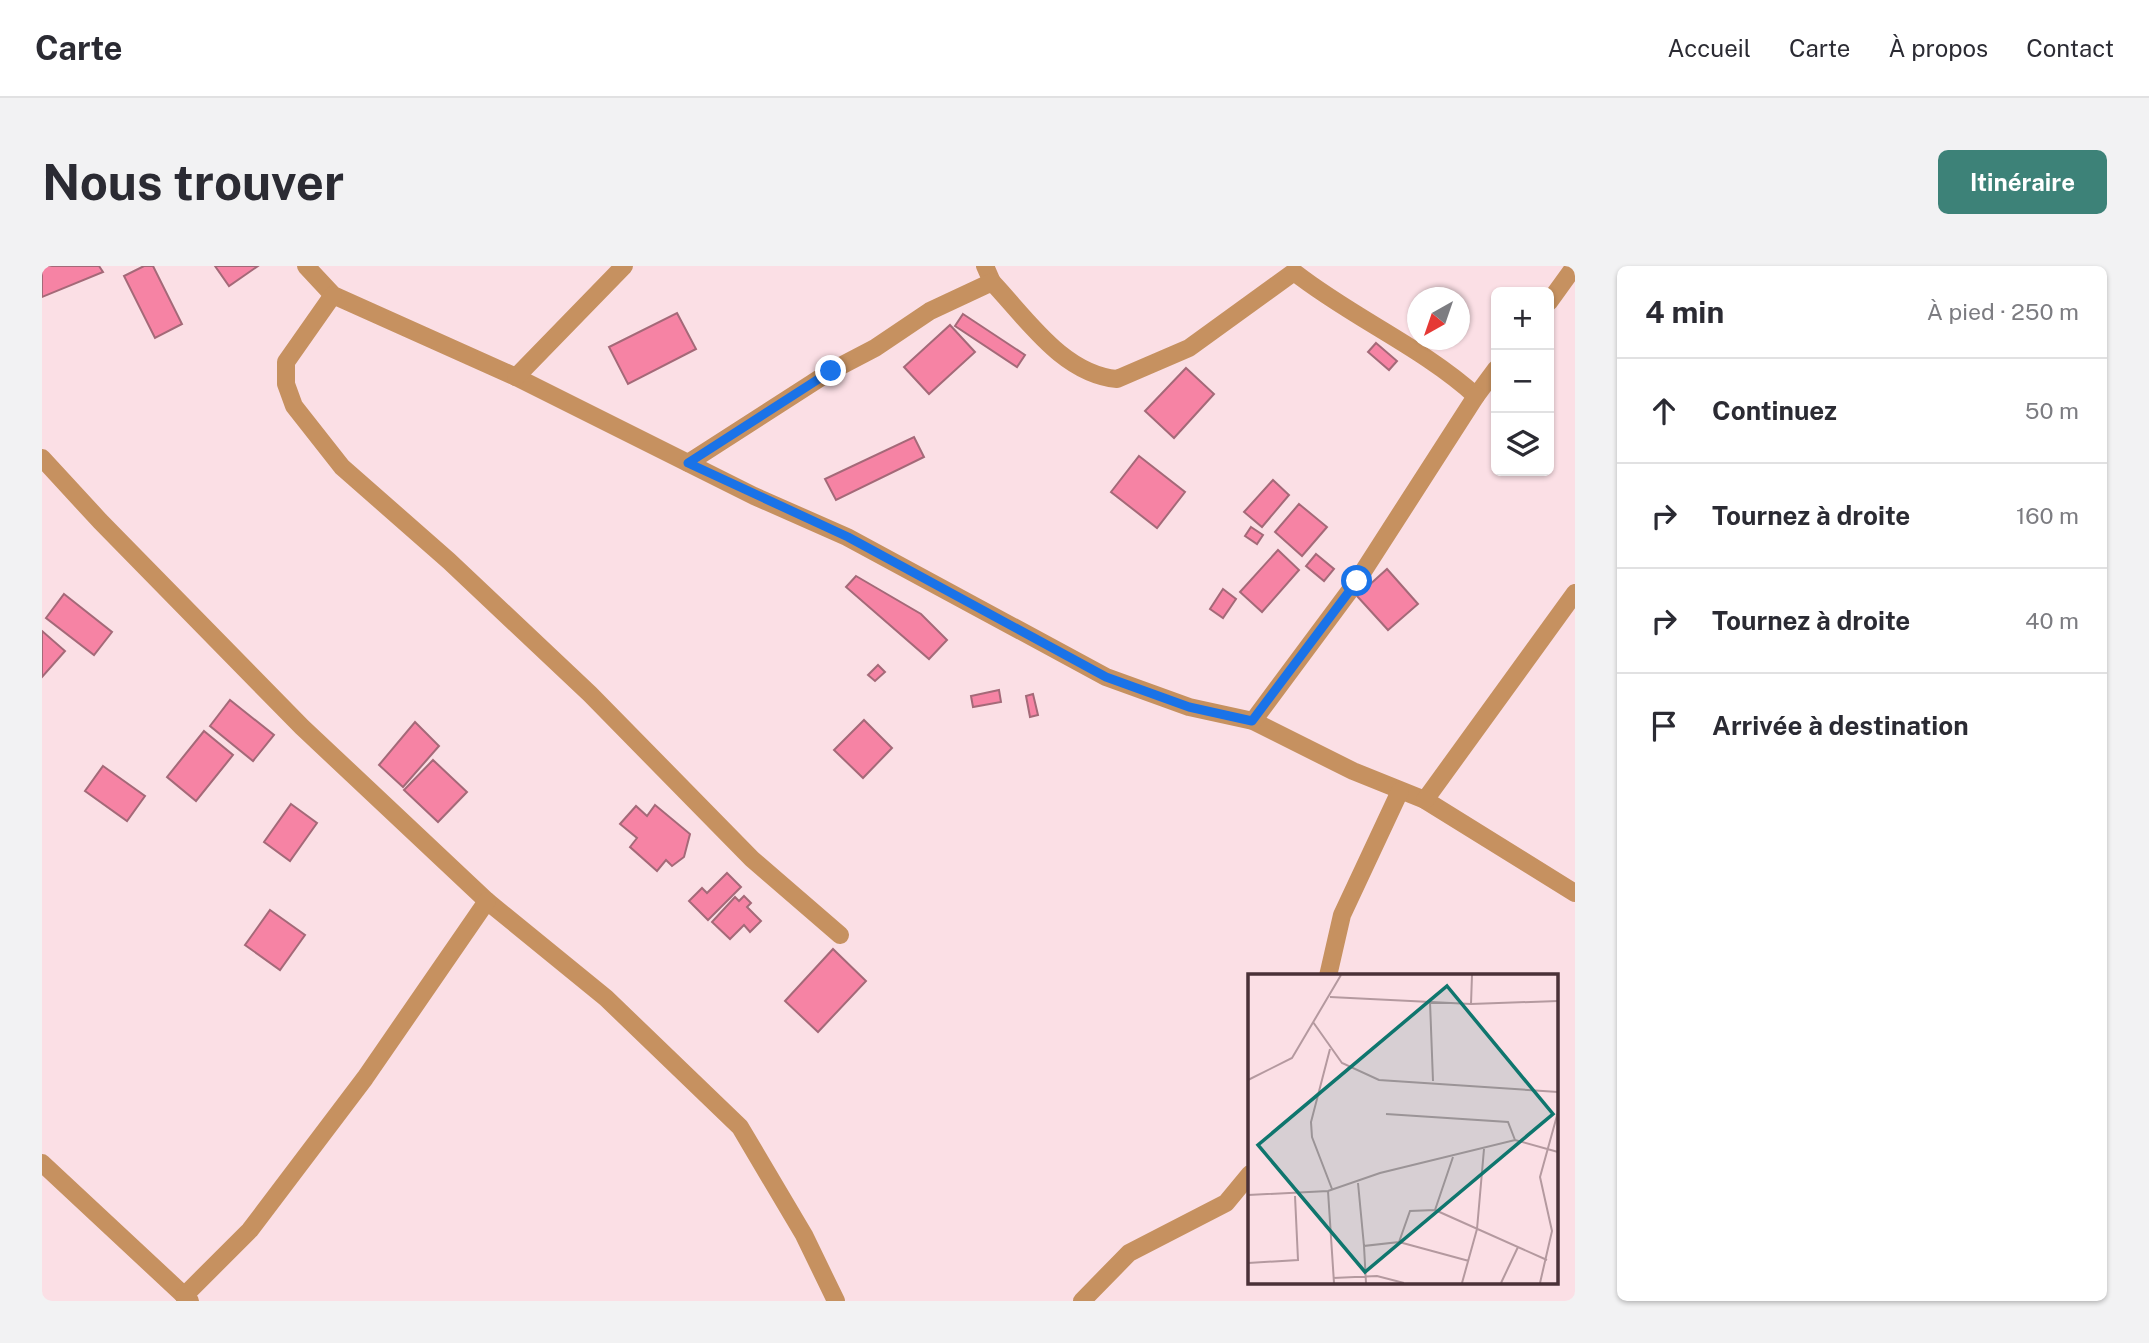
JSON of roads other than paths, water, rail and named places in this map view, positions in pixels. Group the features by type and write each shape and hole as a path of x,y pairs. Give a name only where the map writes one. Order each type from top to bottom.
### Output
{"street":[{"path":"306,266 332,295 516,377 688,463 848,537 1106,677 1189,707 1252,721 1400,791 1425,800 1575,893"},
{"path":"516,377 624,266"},
{"path":"1554,295 1575,266"},
{"path":"688,463 988,274 1059,353 1097,375 1117,379 1200,342 1291,269 1351,314 1458,379 1476,396"},
{"path":"332,295 286,362 286,384 294,406 342,467 449,561 590,694 752,859 840,935"},
{"path":"1252,721 1357,581 1491,376"},
{"path":"42,458 108,530 275,701 488,901 606,998 740,1127 804,1235 836,1301"},
{"path":"1425,800 1575,593"},
{"path":"1328,974 1342,915 1400,791"},
{"path":"42,1163 187,1298 250,1230 365,1078 488,901"},
{"path":"1082,1301 1129,1253 1226,1203 1248,1176"}]}
